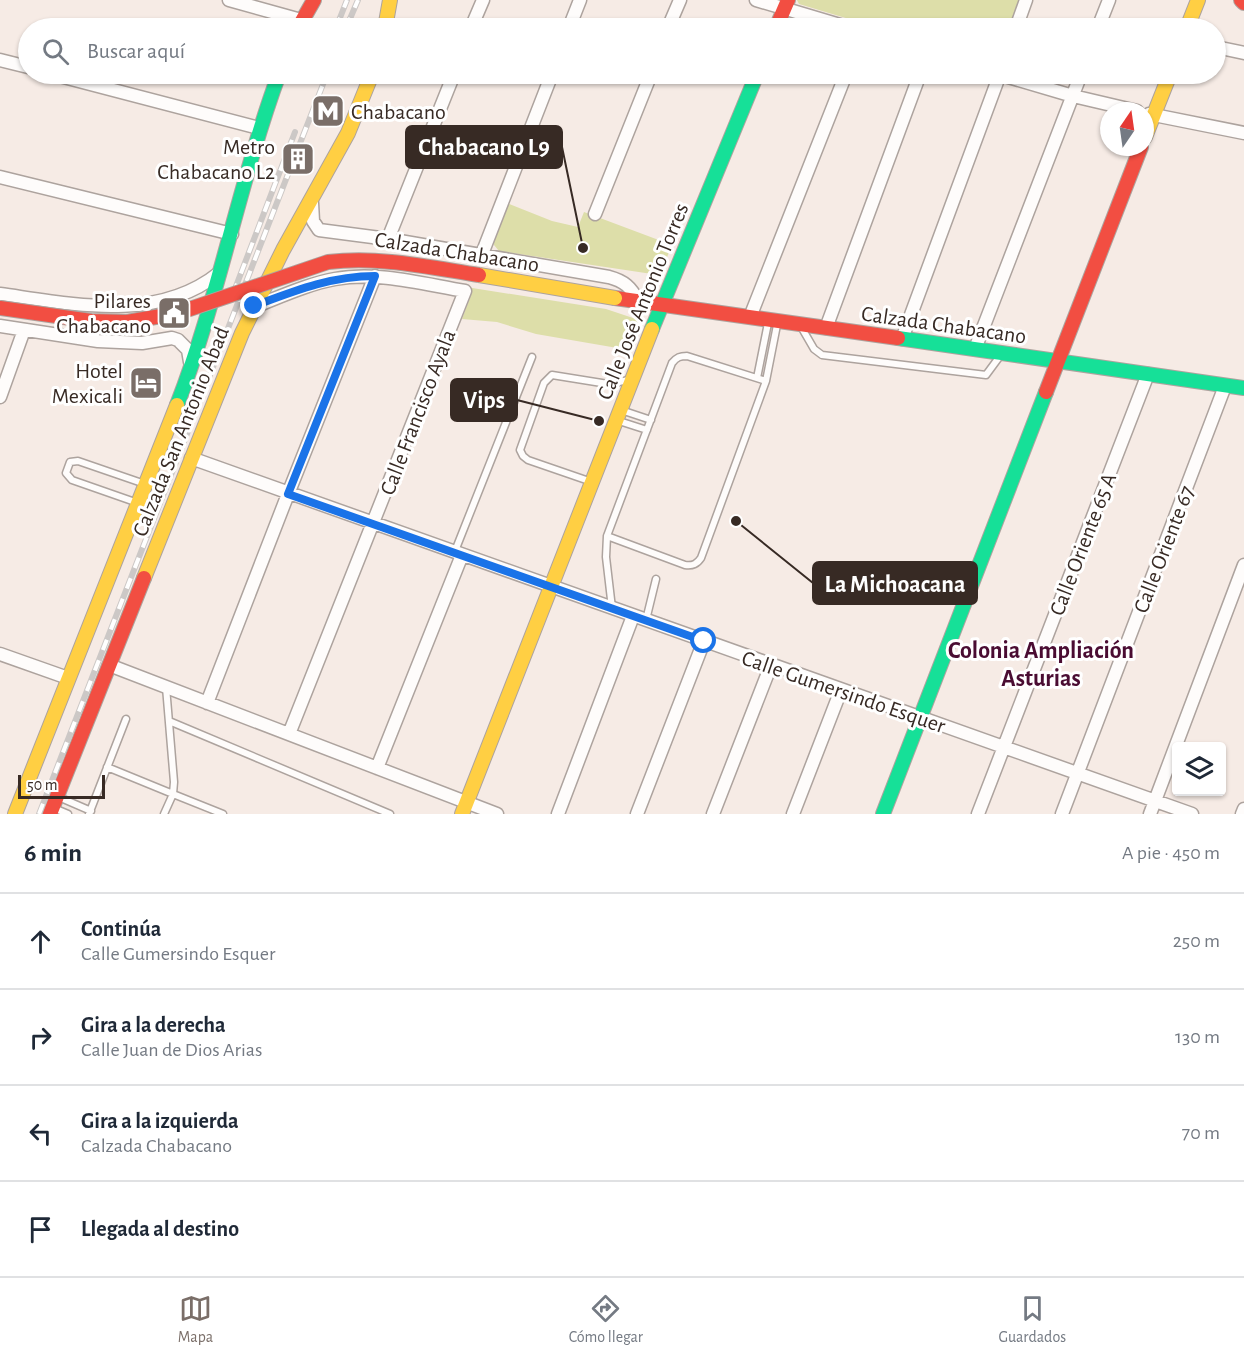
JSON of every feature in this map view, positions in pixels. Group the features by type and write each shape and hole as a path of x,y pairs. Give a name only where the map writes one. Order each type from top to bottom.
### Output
{"main road":[{"path":"304,18 314,0"},
{"path":"387,18 390,0"},
{"path":"1191,18 1198,0"},
{"path":"780,18 786,4"},
{"name":"Calzada San Antonio Abad","path":"15,814 191,369 222,270 259,128 275,84"},
{"name":"Calzada San Antonio Abad","path":"53,806 254,306 348,133 368,84"},
{"name":"Calle José Antonio Torres","path":"464,808 662,305 753,84"},
{"path":"1154,104 1165,84"},
{"path":"883,814 1137,156"},
{"name":"Calzada Chabacano","path":"0,308 91,321 127,321 178,313 328,262 349,258 371,258 662,305 1244,388"}],"street":[{"path":"229,0 282,18"},
{"path":"475,18 483,0"},
{"path":"573,18 580,0"},
{"path":"672,18 680,0"},
{"path":"756,0 786,4 823,18"},
{"path":"1020,18 1026,0"},
{"path":"1102,18 1109,0"},
{"path":"1226,49 1244,53"},
{"path":"0,60 18,64"},
{"path":"90,84 259,128"},
{"path":"388,239 449,84"},
{"path":"482,254 548,84"},
{"path":"595,214 647,84"},
{"path":"750,317 842,84"},
{"path":"826,328 916,84"},
{"path":"902,339 995,84"},
{"path":"1033,84 1100,102"},
{"path":"975,349 1077,84"},
{"path":"1154,115 1244,133"},
{"path":"0,177 232,234"},
{"name":"Calzada Chabacano","path":"311,198 313,221 320,230 482,254 609,277 622,281 632,289 638,301"},
{"path":"0,294 50,301 133,306 158,303 194,291 222,270"},
{"path":"207,703 375,276"},
{"name":"Calzada Chabacano","path":"254,306 311,285 335,279 375,276 465,291"},
{"name":"Calle Francisco Ayala","path":"289,734 465,291"},
{"path":"0,326 98,341 142,342 172,338 178,340 188,350 191,369"},
{"path":"0,397 24,330"},
{"name":"Calle Oriente 65 A","path":"978,814 1148,374"},
{"name":"Calle Oriente 67","path":"1062,814 1225,386"},
{"name":"Calle Gumersindo Esquer","path":"192,458 1192,814"},
{"path":"377,768 458,554"},
{"path":"1150,814 1244,565"},
{"path":"558,814 633,616"},
{"path":"637,814 704,641"},
{"path":"0,654 68,678"},
{"path":"713,814 771,664"},
{"path":"109,665 377,768 464,808 497,814"},
{"path":"793,814 841,690"},
{"path":"1242,814 1244,809"}],"lane":[{"path":"757,378 773,320"},
{"path":"607,536 685,565 692,566 698,563 766,381 773,320"},
{"path":"800,324 814,349 822,355 986,375 1003,354"},
{"path":"613,609 606,557 607,536 672,363 681,356 766,381"},
{"path":"458,554 532,357"},
{"path":"592,482 523,456 520,450 544,383 552,375 608,384 633,379"},
{"path":"619,415 651,420"},
{"path":"619,415 647,430"},
{"path":"138,503 72,480 66,473 66,468 70,462 78,460 145,484"},
{"path":"646,620 656,579"},
{"path":"166,687 174,782 173,794 165,813 173,814"},
{"path":"53,806 90,812 126,719"},
{"path":"169,721 390,814"},
{"path":"107,767 223,814"},
{"path":"53,806 68,814"}],"green space":[{"path":"797,0 1022,0 1016,18 846,18 799,4"},
{"path":"507,203 552,221 578,227 584,212 672,245 662,266 652,274 499,251 494,245 494,236"},
{"path":"466,287 606,309 636,319 638,324 629,350 536,334 497,322 462,319 471,295"}],"railway":[{"path":"340,18 347,0"},
{"path":"350,18 358,0"},
{"path":"39,814 323,84"},
{"path":"233,294 295,132"}],"traffic: fast":[{"path":"177,405 205,323 252,157 276,84"},
{"path":"652,329 753,84"},
{"path":"898,338 1244,388"},
{"path":"883,814 1046,392"}],"traffic: slow":[{"path":"387,18 390,0"},
{"path":"1191,18 1198,0"},
{"path":"144,578 242,333 283,250 348,133 368,84"},
{"path":"1154,114 1166,84"},
{"path":"479,275 615,298"},
{"path":"462,814 652,329"},
{"path":"15,814 177,405"}],"traffic: jam":[{"path":"304,18 314,0"},
{"path":"780,18 788,0"},
{"path":"1241,0 1244,3"},
{"path":"1046,392 1138,156"},
{"path":"0,308 91,321 127,322 178,313 328,262 366,260 404,263 479,275"},
{"path":"615,298 898,338"},
{"path":"50,814 144,578"}],"place":[{"name":"Chabacano","path":"328,111"},
{"name":"Metro Chabacano L2","path":"298,159"},
{"name":"Chabacano L9","path":"583,248"},
{"name":"Pilares Chabacano","path":"174,313"},
{"name":"Hotel Mexicali","path":"146,383"},
{"name":"Vips","path":"599,421"},
{"name":"La Michoacana","path":"736,521"}],"district":[{"name":"Colonia Ampliación Asturias","path":"1041,664"}],"route":[{"path":"254,306 311,285 335,279 375,276 288,494 704,641"}]}
